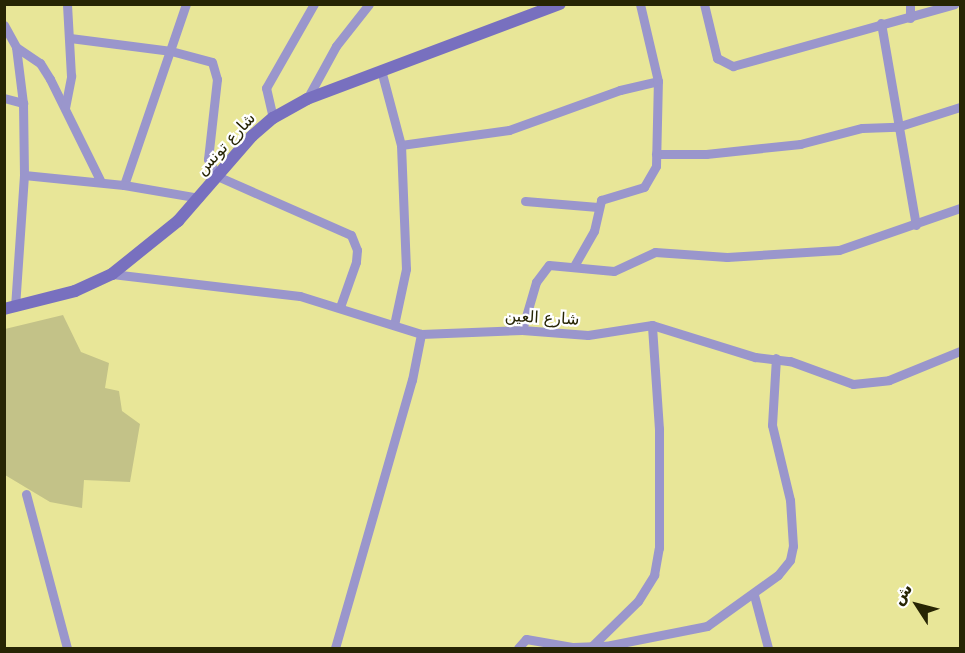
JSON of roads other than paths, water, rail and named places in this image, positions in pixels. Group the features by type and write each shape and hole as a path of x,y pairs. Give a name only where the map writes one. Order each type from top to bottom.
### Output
{"street":[{"path":"65,108 71,76 67,4"},
{"path":"124,185 186,4"},
{"path":"273,118 266,88 314,4"},
{"path":"307,99 336,46 369,4"},
{"name":"شارع تونس","path":"10,308 75,291 112,274 155,242 273,118 307,99 560,4"},
{"path":"574,266 594,231 598,207 606,196 644,187 653,175 656,154 658,81 640,4"},
{"path":"704,4 717,58 733,66 955,4"},
{"path":"910,4 910,18"},
{"path":"881,23 897,127 916,225"},
{"path":"4,25 16,47 23,103 24,175 10,308"},
{"path":"70,38 171,51 205,58 216,69 208,159 217,176 351,235 357,250 356,262 340,307"},
{"path":"16,47 40,63 65,108 100,182"},
{"path":"381,70 401,145 406,269 394,325"},
{"path":"401,145 510,130 620,90 658,81"},
{"path":"4,98 23,103"},
{"path":"656,154 746,152 800,144 862,128 897,127 960,107"},
{"path":"24,175 124,185 199,198"},
{"path":"525,201 598,207"},
{"path":"522,330 542,271 559,263 614,271 655,252 727,257 839,250 960,208"},
{"name":"شارع العين","path":"112,274 300,296 421,333 522,330 588,335 652,326 755,357 776,358 807,366 838,381 868,385 910,372 960,351"},
{"path":"592,646 638,602 654,575 659,548 660,429 652,326"},
{"path":"335,648 409,391 421,333"},
{"path":"518,648 526,639 592,646 676,635 707,626 754,595 778,575 790,560 792,546 790,500 772,425 776,358"},
{"path":"26,494 67,648"},
{"path":"754,595 768,648"}]}
